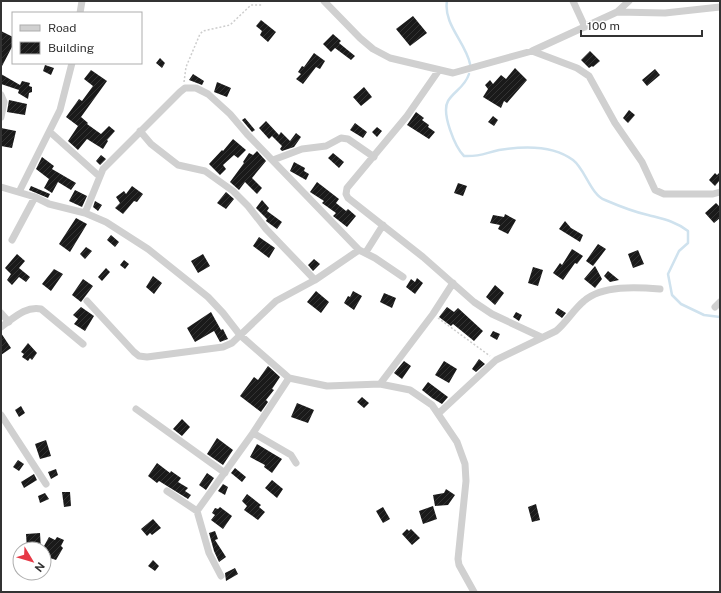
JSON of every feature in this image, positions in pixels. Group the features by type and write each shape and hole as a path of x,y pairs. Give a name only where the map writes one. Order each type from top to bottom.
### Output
{"street":[{"path":"80,12 82,1"},
{"path":"324,1 360,38 390,58 452,74 532,51 617,12 629,1"},
{"path":"572,1 585,27"},
{"path":"617,12 665,13 720,7"},
{"path":"532,51 577,68 589,76 616,123 642,162 655,190 664,194 713,194 720,192"},
{"path":"19,192 60,110 72,64"},
{"path":"439,70 407,116 348,188 346,194 348,198 492,314 541,337"},
{"path":"86,213 100,176 110,161 185,88 196,88 208,94 230,114 362,251 403,277"},
{"path":"1,95 4,102 1,117"},
{"path":"140,131 151,144 178,164 205,171 233,191 248,206 266,229 315,280"},
{"path":"50,132 100,176"},
{"path":"273,160 302,150 326,146 341,138 348,139 374,157"},
{"path":"1,187 19,192 49,204 86,213 106,222 148,250 182,276 218,308 240,335 289,378 327,386 380,384 410,390 432,405 439,413 457,442 465,464 466,482 458,559 462,571 474,592"},
{"path":"12,240 35,198"},
{"path":"87,301 140,356 147,357 223,347 232,343 276,301 315,280 362,251 383,225"},
{"path":"380,384 433,314 453,283"},
{"path":"439,413 496,360 556,331 564,324 584,300 596,294 622,287 660,288"},
{"path":"1,327 25,310 33,308 41,309 83,344"},
{"path":"1,313 9,322"},
{"path":"197,511 253,434 289,378"},
{"path":"136,409 225,473"},
{"path":"1,415 46,484"},
{"path":"253,434 290,455 296,463"},
{"path":"167,491 197,511 209,554 221,576"}],"path":[{"path":"185,88 186,67 200,34 203,31 230,25 251,5 263,5"},
{"path":"433,314 496,360"}],"building":[{"path":"413,16 427,33 410,46 396,29"},
{"path":"261,20 276,32 268,42 260,35 262,31 256,26"},
{"path":"1,31 12,36 12,47 1,68"},
{"path":"333,34 341,41 339,43 355,56 351,60 335,48 331,52 323,44"},
{"path":"590,51 600,61 593,67 592,66 589,68 581,60"},
{"path":"314,53 325,61 320,69 316,67 303,84 296,79 301,74 298,72 302,66 304,67"},
{"path":"160,58 165,63 162,68 156,63"},
{"path":"45,65 54,68 51,75 43,71"},
{"path":"515,68 527,80 507,103 504,101 501,108 483,97 488,89 485,85 490,80 493,84 501,75 506,79"},
{"path":"655,69 660,75 647,86 642,80"},
{"path":"91,70 107,81 81,117 88,123 87,124 101,134 109,126 115,131 107,140 108,141 103,149 87,139 78,150 68,141 78,126 66,117 79,99 82,101 93,86 84,79"},
{"path":"1,74 20,85 22,81 30,83 29,86 32,87 32,92 29,93 28,99 18,93 19,90 1,84"},
{"path":"193,74 204,81 202,85 189,80"},
{"path":"217,82 231,88 227,97 214,92"},
{"path":"364,87 372,97 361,106 353,97"},
{"path":"9,100 27,104 25,115 7,112"},
{"path":"629,110 635,115 628,123 623,118"},
{"path":"416,112 424,118 422,120 435,132 429,139 407,125"},
{"path":"493,116 498,120 494,126 488,122"},
{"path":"245,118 255,130 252,132 242,120"},
{"path":"266,121 279,135 281,132 290,141 296,133 301,137 294,147 282,151 280,149 282,146 272,136 269,139 259,128"},
{"path":"355,123 367,132 363,138 350,130"},
{"path":"377,127 382,131 377,137 372,132"},
{"path":"1,128 16,131 12,148 1,146"},
{"path":"233,139 246,150 238,158 234,155 223,165 226,169 220,175 209,164"},
{"path":"257,151 266,161 252,178 262,188 257,194 245,182 239,190 230,182 244,163 243,162 249,153 253,155"},
{"path":"333,153 344,162 339,168 328,158"},
{"path":"101,155 106,159 100,165 96,161"},
{"path":"42,157 54,166 52,169 76,183 71,190 58,182 52,193 44,188 49,179 36,169"},
{"path":"294,162 305,168 304,171 309,174 306,180 290,171"},
{"path":"720,172 720,180 715,186 709,180 715,173 717,175"},
{"path":"317,182 339,199 336,203 346,211 348,209 356,216 347,227 333,216 336,213 322,203 324,201 310,192"},
{"path":"458,183 467,186 463,196 454,193"},
{"path":"31,186 50,194 48,198 29,190"},
{"path":"132,186 143,194 137,202 134,201 123,214 115,208 120,203 116,197 124,191 126,194"},
{"path":"75,190 87,196 82,207 69,201"},
{"path":"226,192 234,199 226,209 217,203"},
{"path":"262,200 269,208 267,211 282,222 277,229 266,221 267,219 256,208"},
{"path":"95,201 102,205 98,211 93,207"},
{"path":"716,203 720,207 720,218 714,223 705,213"},
{"path":"505,214 516,220 508,234 498,229 500,225 490,223 493,215 504,217"},
{"path":"76,218 87,224 70,252 59,244"},
{"path":"565,221 571,228 583,235 580,242 559,229"},
{"path":"111,235 119,242 115,247 107,240"},
{"path":"259,237 275,248 269,258 253,246"},
{"path":"598,244 606,249 593,266 586,261"},
{"path":"86,247 92,251 85,259 80,254"},
{"path":"572,249 583,256 577,264 575,263 563,280 553,273 560,263 562,265"},
{"path":"638,250 644,264 633,268 628,254"},
{"path":"17,254 25,261 19,268 30,277 26,282 19,277 12,285 7,280 11,274 5,268"},
{"path":"203,254 210,266 198,273 191,261"},
{"path":"314,259 320,264 313,271 308,265"},
{"path":"124,260 129,264 125,269 120,265"},
{"path":"595,266 602,279 595,288 584,279"},
{"path":"533,267 543,270 538,286 528,283"},
{"path":"106,268 110,272 102,281 98,277"},
{"path":"54,269 63,274 51,291 42,284"},
{"path":"608,271 619,280 610,282 604,276"},
{"path":"153,276 162,283 154,294 146,287"},
{"path":"417,278 423,283 415,294 406,287 411,279 415,282"},
{"path":"83,279 93,286 81,302 72,295"},
{"path":"495,285 504,293 495,305 486,297"},
{"path":"316,291 329,302 321,313 307,302"},
{"path":"353,291 362,296 354,310 344,303"},
{"path":"384,293 396,298 392,308 380,302"},
{"path":"81,307 94,316 85,331 74,324 78,319 73,315"},
{"path":"447,307 454,312 458,308 483,331 474,341 453,324 451,326 439,317"},
{"path":"558,308 566,313 562,318 555,313"},
{"path":"211,312 228,339 220,342 214,331 195,342 187,328"},
{"path":"516,312 522,315 519,321 513,317"},
{"path":"493,331 500,334 497,340 490,336"},
{"path":"1,333 11,348 1,355"},
{"path":"28,343 37,353 32,360 30,358 28,361 22,357 24,354 21,352"},
{"path":"479,359 485,364 476,372 472,369"},
{"path":"404,361 411,366 402,379 394,373"},
{"path":"444,361 457,369 449,383 435,375"},
{"path":"268,366 280,377 272,389 274,390 266,400 268,402 261,412 240,396 254,377 258,380"},
{"path":"428,382 448,397 442,404 422,390"},
{"path":"362,397 369,403 364,408 357,402"},
{"path":"297,403 314,410 308,423 291,417"},
{"path":"21,406 25,413 19,417 15,410"},
{"path":"182,419 190,427 182,436 173,429"},
{"path":"217,438 233,450 223,465 207,454"},
{"path":"46,440 51,456 40,459 35,444"},
{"path":"257,444 282,459 272,473 264,467 265,465 250,457"},
{"path":"18,460 24,464 19,471 13,467"},
{"path":"157,463 170,473 171,471 181,478 178,482 188,488 185,491 191,495 188,499 159,481 157,483 148,476"},
{"path":"235,468 246,477 242,482 231,473"},
{"path":"56,469 58,475 51,479 48,472"},
{"path":"207,473 214,478 206,490 199,485"},
{"path":"34,474 37,480 24,488 21,482"},
{"path":"272,480 283,489 277,498 265,488"},
{"path":"223,484 228,487 225,495 218,491"},
{"path":"446,489 455,495 448,505 435,506 433,495 444,493"},
{"path":"62,492 70,492 71,506 64,507"},
{"path":"45,493 49,499 40,503 38,496"},
{"path":"247,494 261,505 259,507 265,512 258,520 244,510 247,506 242,501"},
{"path":"536,504 540,520 532,522 528,507"},
{"path":"433,506 437,519 423,524 419,511"},
{"path":"220,507 232,516 223,529 211,520 215,515 212,513 215,508 218,509"},
{"path":"383,507 390,519 383,523 376,511"},
{"path":"153,519 161,528 152,535 150,533 147,536 141,529"},
{"path":"407,529 409,531 411,529 420,538 412,545 402,534"},
{"path":"215,531 218,539 215,540 226,557 219,562 209,533"},
{"path":"40,533 40,541 26,541 26,534"},
{"path":"49,537 55,540 57,537 64,540 61,546 63,548 56,560 52,559 52,541 47,541"},
{"path":"153,560 159,566 155,571 148,566"},
{"path":"235,568 238,574 226,581 225,573"}],"waterway":[{"path":"447,1 448,18 468,56 470,64"},
{"path":"469,74 465,82 453,94 446,106 450,130 460,152 464,156 528,147 547,149 565,155 577,164 592,188 600,197 626,209 669,221 688,231 688,243 679,251 668,274 672,295 681,304 704,315 720,317"}]}
